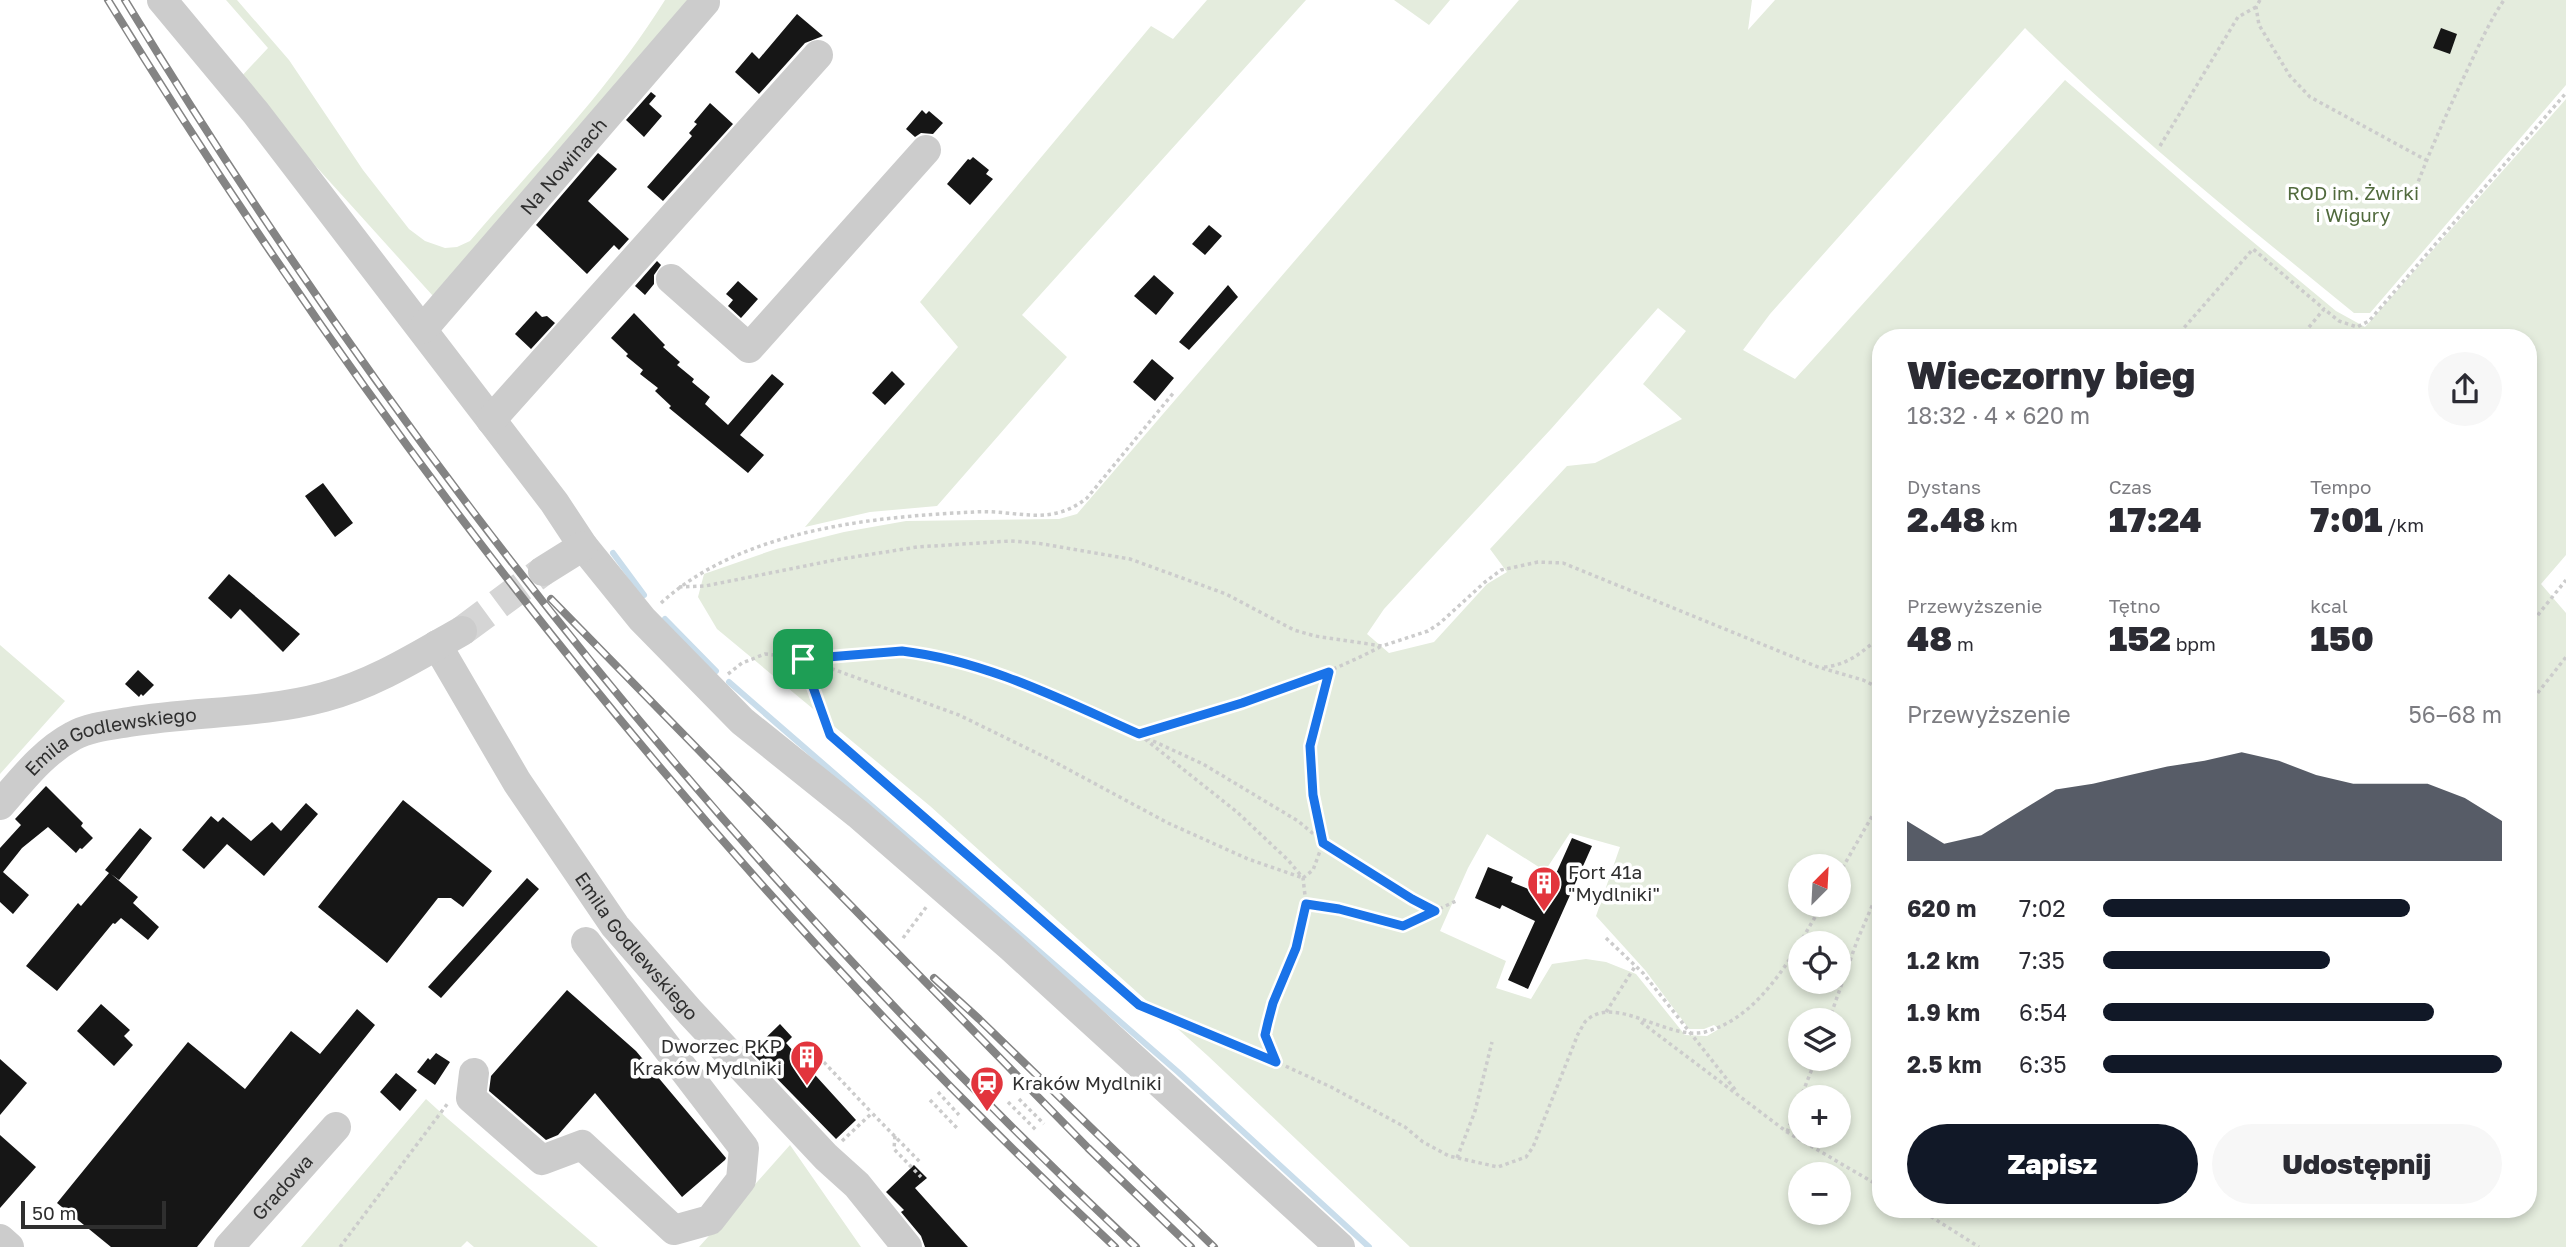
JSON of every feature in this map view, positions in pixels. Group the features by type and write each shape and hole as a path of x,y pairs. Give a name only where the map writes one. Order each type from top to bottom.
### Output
{"street":[{"path":"162,0 256,113 554,502 583,546 642,619 742,721 858,814 1011,947 1340,1247"},
{"name":"Na Nowinach","path":"423,329 705,2"},
{"path":"491,420 818,55"},
{"path":"671,279 749,348 926,150"},
{"path":"543,571 583,546"},
{"name":"Emila Godlewskiego","path":"0,805 34,766 74,735 103,726 149,718 279,706 325,697 382,676 449,638 517,782 574,878 653,972 826,1157 857,1185 907,1247"},
{"path":"474,1073 471,1098 542,1160 582,1145 674,1230 710,1220 741,1180 744,1148 586,942"},
{"name":"Gradowa","path":"229,1247 336,1127"},
{"path":"0,1239 9,1247"}],"path":[{"path":"2260,0 2256,8 2259,25 2290,76 2309,97 2426,160"},
{"path":"2410,201 2426,160 2493,16 2504,0"},
{"path":"2160,146 2238,17 2256,8"},
{"path":"2183,329 2253,249 2339,321 2357,327 2369,321 2566,93"},
{"path":"2307,329 2324,309"},
{"path":"1175,391 1087,498 1062,514 976,511 830,527 740,554 709,568 679,587 705,586 835,559 917,547 1010,541 1037,543 1129,559 1226,594 1294,630 1315,636 1381,646"},
{"path":"1139,734 1242,703 1329,672 1381,646 1428,631 1501,570 1538,562 1563,563 1818,667 1872,684"},
{"path":"2537,616 2566,580"},
{"path":"1818,667 1837,666 1854,659 1872,644"},
{"path":"715,693 730,671 765,654 803,659 902,651 970,664 1038,688 1203,764 1262,797 1298,821 1323,843 1435,911"},
{"path":"2537,694 2566,657"},
{"path":"803,659 959,715 1049,759 1168,823 1248,859 1303,878"},
{"path":"803,659 830,735 1139,1005 1276,1062 1342,1093 1405,1128 1423,1142 1457,1158 1498,1167 1526,1157 1534,1147 1578,1034 1587,1020 1606,1012 1633,1016 1661,1028 1689,1032 1704,1032 1720,1025 1740,1015 1759,998 1815,917"},
{"path":"1303,878 1313,870 1323,843 1313,795 1310,746 1329,672"},
{"path":"1139,734 1237,812 1288,860 1303,878 1306,904 1296,948 1273,1003 1265,1035 1276,1062"},
{"path":"1850,854 1872,816"},
{"path":"1306,904 1339,909 1403,926 1456,901"},
{"path":"903,938 928,904"},
{"path":"1833,1008 1872,906"},
{"path":"1606,938 1636,965 1742,1099"},
{"path":"1606,1012 1636,965"},
{"path":"1633,1016 1787,1132 1872,1182"},
{"path":"1457,1158 1475,1111 1492,1042"},
{"path":"819,1057 872,1112"},
{"path":"1787,1132 1811,1071"},
{"path":"937,1092 959,1115"},
{"path":"340,1247 434,1125 451,1098"},
{"path":"1019,1099 1044,1124"},
{"path":"930,1100 957,1128"},
{"path":"1008,1102 1037,1131"},
{"path":"895,1136 894,1149 920,1177"},
{"path":"903,1144 921,1163"},
{"path":"1933,1218 1979,1247"}],"green space":[{"path":"226,0 237,0 289,60 363,170 409,229 425,241 445,248 457,247 470,241 597,94 665,0 701,0 433,296 238,80 268,48"},
{"path":"1207,0 1306,0 1022,315 1067,357 937,506 870,512 805,527 958,347 920,302 1151,26 1173,39"},
{"path":"1394,0 1450,0 1429,25"},
{"name":"ROD im. Żwirki i Wigury","path":"1519,0 1752,0 1748,30 1775,0 2566,0 2566,85 2370,313 2354,313 2269,244 2145,139 2025,28 1770,314 1743,350 1795,379 2065,80 2336,311 2365,327 2566,99 2566,555 2541,584 2566,613 2566,1247 1410,1247 1208,1056 930,806 717,629 698,597 704,574 776,549 844,532 906,521 1059,519 1077,514","holes":["1658,308 1686,331 1643,384 1682,419 1595,463 1567,466 1490,549 1507,572 1487,584 1434,642 1389,653 1367,634 1384,609 1551,429","1570,833 1620,847 1596,916 1645,970 1689,1029 1704,1029 1714,1025 1719,1029 1707,1036 1685,1035 1636,974 1606,962 1586,959 1552,964 1531,999 1496,988 1506,961 1440,931 1468,868 1487,834 1545,871"]},
{"path":"0,645 65,701 0,774"},
{"path":"426,1099 598,1247 474,1247 467,1241 461,1247 301,1247"},
{"path":"790,1145 861,1247 699,1247"}],"building":[{"path":"797,14 823,36 805,43 759,94 735,72 752,52 759,59"},
{"path":"2441,28 2457,34 2450,54 2433,48"},
{"path":"651,92 656,96 649,104 662,116 644,137 626,120"},
{"path":"710,103 733,124 663,201 647,187 692,136 689,133 697,124 694,122"},
{"path":"922,110 926,114 929,111 943,123 933,134 921,133 915,137 906,129"},
{"path":"598,153 617,169 588,201 629,239 619,250 614,245 587,274 536,225"},
{"path":"973,157 989,170 986,174 993,179 970,205 947,184 968,159"},
{"path":"1209,225 1222,236 1205,255 1192,244"},
{"path":"657,261 661,265 654,275 654,284 645,295 635,286"},
{"path":"1154,275 1174,293 1156,315 1134,296"},
{"path":"738,281 758,299 741,318 728,306 733,300 726,294"},
{"path":"1228,285 1238,297 1189,350 1179,342"},
{"path":"536,311 555,323 531,349 515,334"},
{"path":"634,313 665,345 663,347 680,362 677,365 694,379 692,382 710,397 705,404 728,425 772,374 784,384 740,435 764,455 748,473 669,408 671,406 655,391 658,388 640,374 643,370 626,356 628,354 611,338"},
{"path":"1152,359 1174,378 1155,401 1133,382"},
{"path":"892,371 905,384 885,405 872,393"},
{"path":"323,483 353,523 335,537 305,496"},
{"path":"229,574 300,634 283,652 240,609 231,619 208,598"},
{"path":"138,670 154,685 139,697 125,684"},
{"path":"46,786 83,823 81,826 93,838 76,853 48,827 22,848 3,872 29,895 13,914 0,902 0,848 21,825 15,819"},
{"path":"403,800 492,871 463,907 451,898 438,898 387,963 318,907"},
{"path":"306,803 318,814 264,876 227,844 204,869 182,850 211,816 218,822 223,817 251,841 272,822 281,831"},
{"path":"140,828 152,838 119,880 111,874 138,897 133,903 159,927 148,940 121,918 113,923 57,991 26,966 78,903 81,906 109,873 105,870"},
{"name":"Fort 41a \"Mydlniki\"","path":"1572,838 1592,846 1528,989 1508,980 1535,921 1502,905 1500,909 1475,898 1488,867 1513,877 1511,882 1546,896"},
{"path":"527,878 539,889 441,998 428,987"},
{"path":"567,990 636,1051 726,1158 682,1197 595,1093 558,1135 546,1140 489,1091 491,1076"},
{"path":"101,1004 130,1030 124,1036 133,1045 114,1066 77,1031"},
{"path":"357,1009 375,1025 197,1247 111,1247 57,1203 188,1042 245,1089 291,1031 320,1054"},
{"path":"780,1024 792,1037 786,1043 856,1120 836,1139 751,1052"},
{"path":"436,1053 450,1062 435,1085 417,1072 428,1058 430,1060"},
{"path":"0,1059 27,1083 0,1115"},
{"path":"396,1073 417,1090 400,1111 380,1092"},
{"path":"0,1135 36,1167 0,1208"},
{"path":"914,1165 927,1178 915,1188 968,1247 925,1247 921,1236 901,1212 904,1210 886,1192"}],"waterway":[{"path":"613,553 644,595"},
{"path":"665,619 716,671"},
{"path":"729,682 1178,1072 1369,1247"}],"tunnel":[{"path":"462,631 543,571"}],"railway":[{"path":"108,0 216,170 329,336 446,499 570,657 698,812 831,962 970,1107 1115,1247"},
{"path":"125,0 232,171 346,337 464,500 588,658 717,812 852,962 991,1107 1136,1247"},
{"path":"551,599 1088,1148 1191,1247"},
{"path":"934,978 1214,1247"}],"place":[{"name":"Fort 41a \"Mydlniki\"","path":"1544,913"},
{"name":"Dworzec PKP Kraków Mydlniki","path":"807,1087"},
{"name":"Kraków Mydlniki","path":"987,1113"}],"route":[{"path":"902,651 932,655 970,664 1038,688 1139,734 1242,703 1329,672 1310,746 1313,795 1323,843 1435,911 1403,926 1339,909 1306,904 1296,948 1273,1003 1265,1035 1276,1062 1139,1005 830,735 803,659 902,651"}]}
